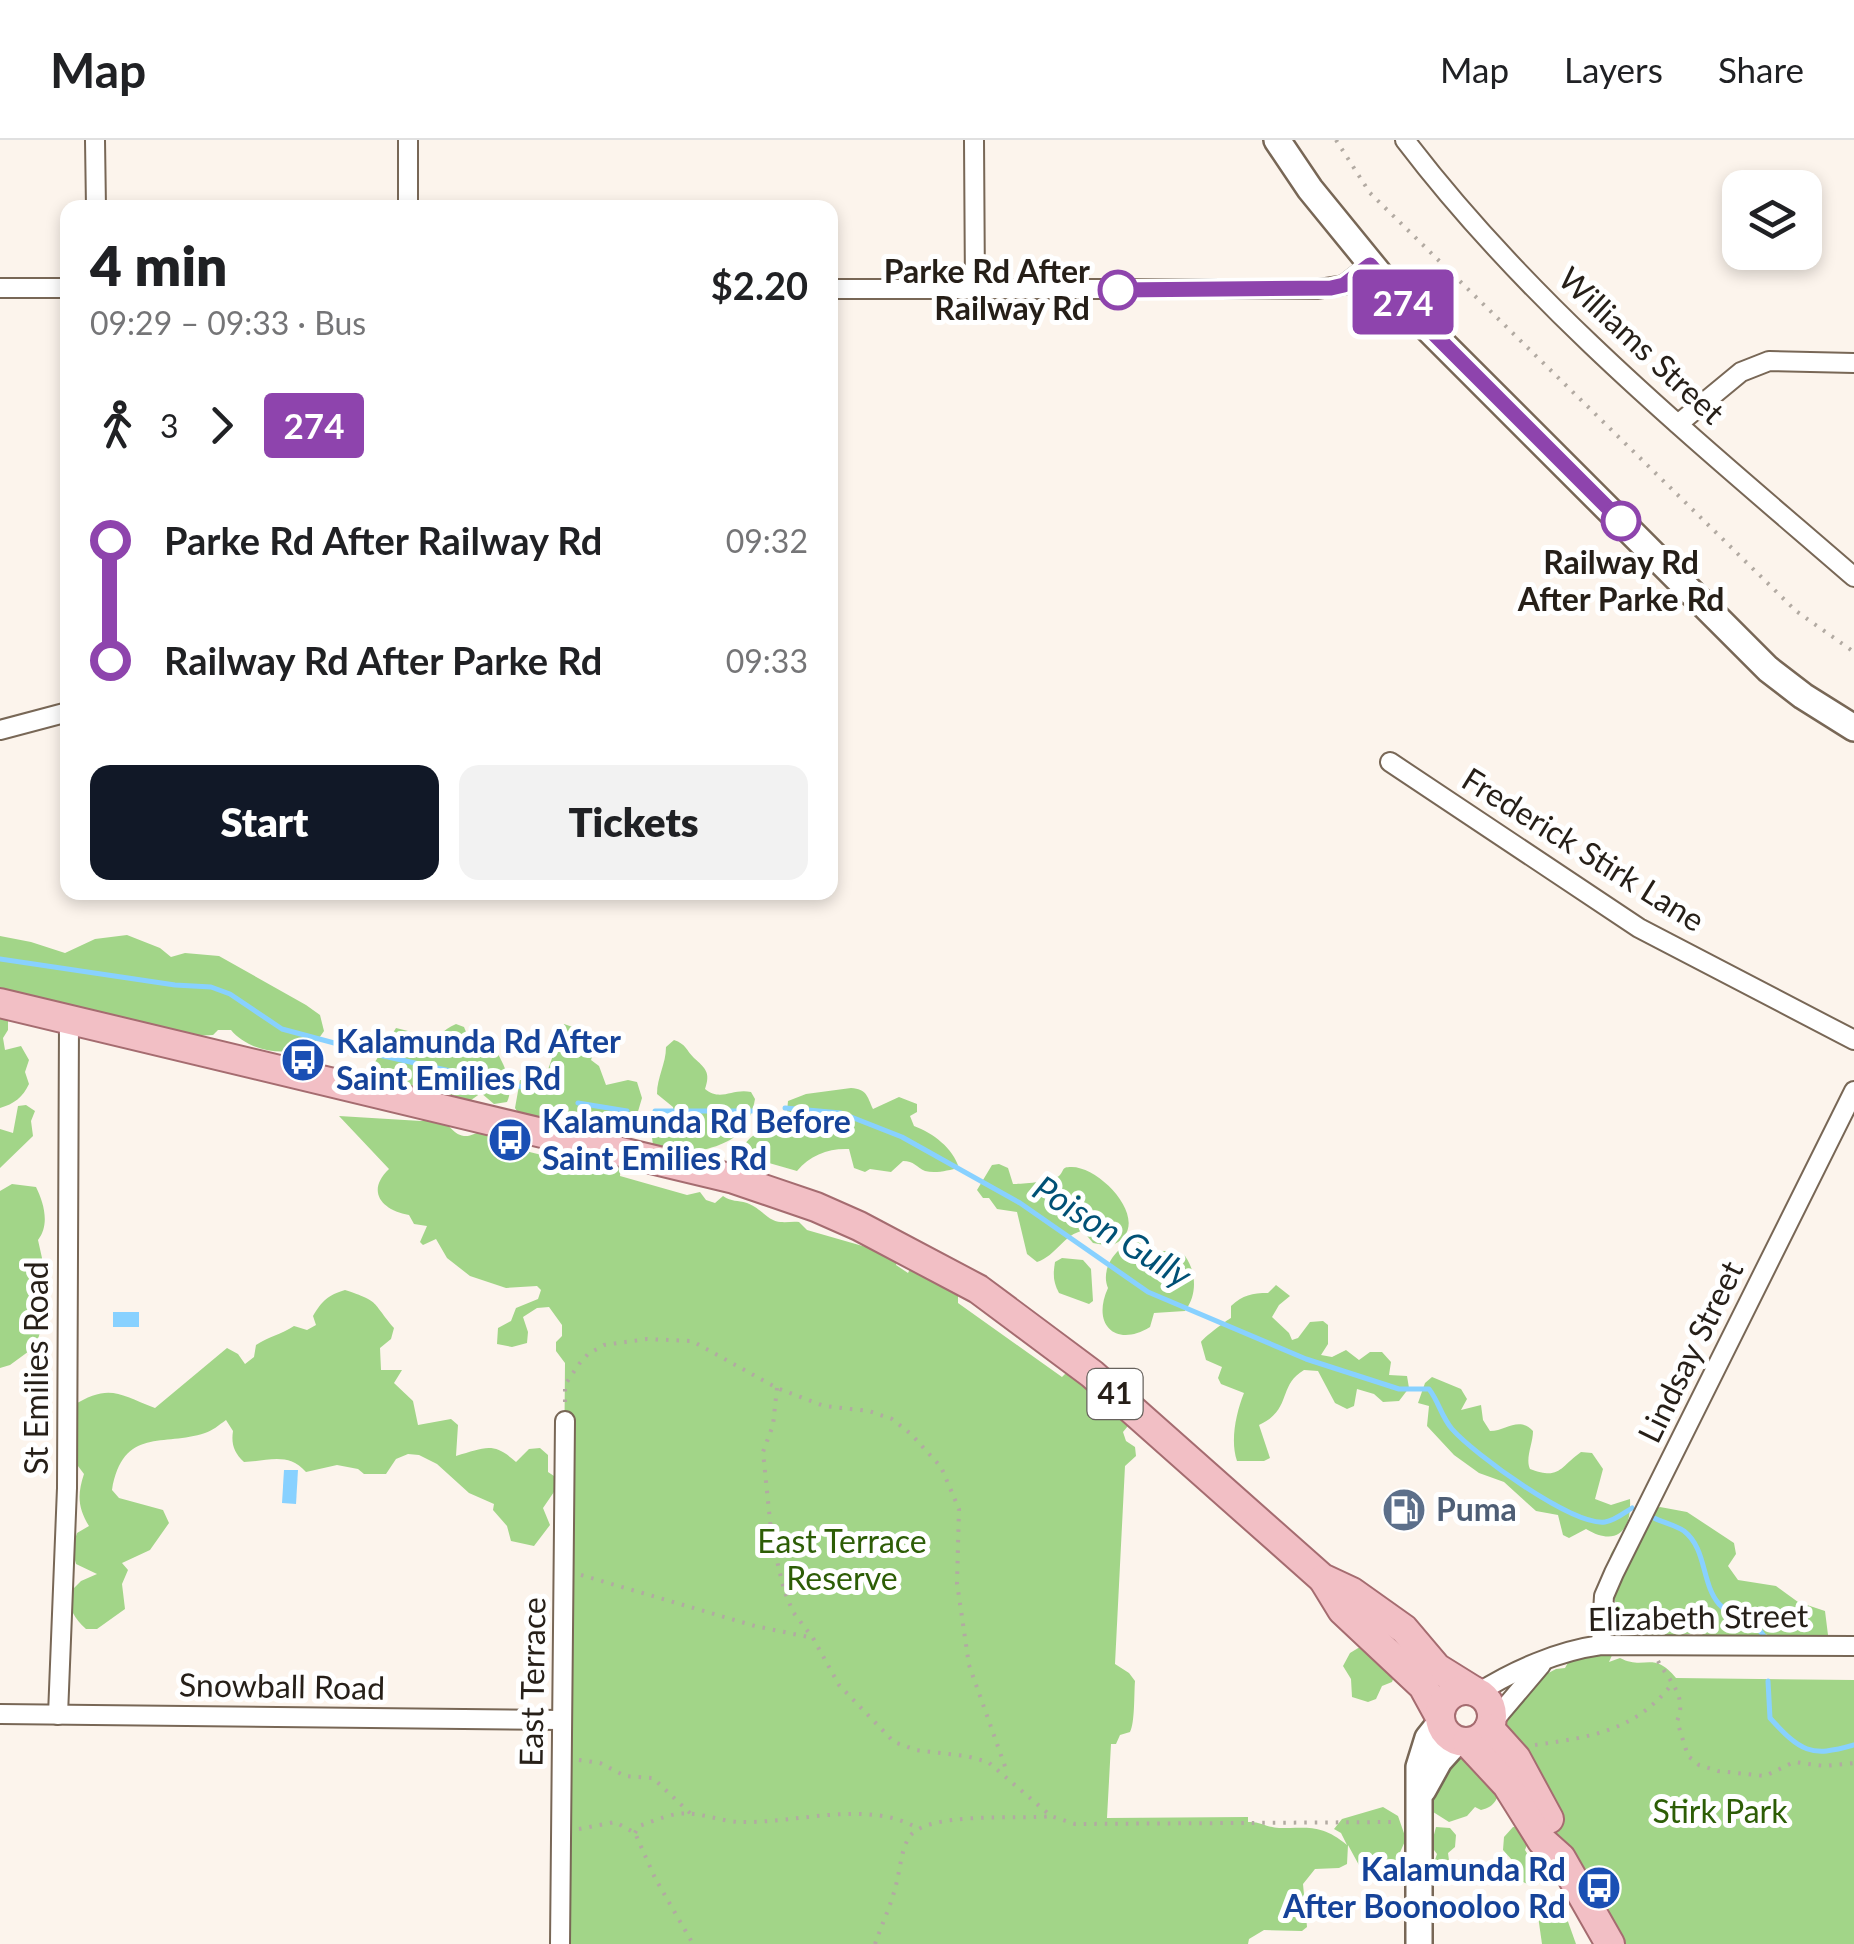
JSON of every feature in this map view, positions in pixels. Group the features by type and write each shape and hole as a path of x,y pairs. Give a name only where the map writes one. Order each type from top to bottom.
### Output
{"main road":[{"name":"41","path":"0,1003 734,1179 845,1220 944,1270 1018,1317 1092,1374 1322,1578 1342,1610 1464,1729 1516,1758 1556,1834 1561,1858 1610,1944"},
{"name":"41","path":"1322,1578 1352,1592 1404,1629 1437,1668 1488,1702 1464,1729"},
{"path":"1464,1729 1440,1709 1457,1691 1476,1692"}],"street":[{"path":"96,140 96,200"},
{"path":"408,140 408,200"},
{"path":"974,140 974,289"},
{"path":"1278,140 1310,189 1421,322 1768,669 1854,728"},
{"name":"Williams Street","path":"1404,140 1507,261 1678,424 1854,577"},
{"path":"838,289 1318,289 1344,285 1370,265"},
{"path":"0,288 60,288"},
{"path":"1678,424 1741,372 1768,361 1854,364"},
{"path":"0,730 60,714"},
{"name":"Frederick Stirk Lane","path":"1390,762 1639,928 1854,1040"},
{"name":"St Emilies Road","path":"58,1715 67,1488 69,1021"},
{"name":"Lindsay Street","path":"1601,1644 1602,1610 1609,1584 1854,1091"},
{"name":"East Terrace","path":"560,1944 565,1422"},
{"name":"Elizabeth Street","path":"1476,1692 1544,1660 1601,1644 1854,1646"},
{"name":"Elizabeth Street","path":"1464,1729 1544,1660"},
{"name":"Snowball Road","path":"0,1714 562,1720"},
{"path":"1419,1944 1421,1794 1439,1761 1464,1729"}],"path":[{"path":"1336,140 1370,193 1398,221 1796,611 1854,652"},
{"path":"565,1422 565,1385 588,1354 604,1345 648,1338 692,1341 777,1388 824,1406 868,1411 892,1419 941,1467 959,1509 957,1583 969,1664 1008,1778"},
{"path":"777,1388 773,1424 763,1452 772,1540 793,1612 813,1638 838,1685 894,1742 916,1750 988,1762 1051,1816"},
{"path":"564,1569 754,1626 813,1638"},
{"path":"1657,1660 1678,1692 1681,1713 1677,1721 1685,1750 1699,1764 1718,1771 1765,1776 1794,1762 1837,1766 1854,1762"},
{"path":"1526,1746 1602,1734 1653,1706 1672,1684"},
{"path":"562,1759 600,1763 625,1776 653,1778 691,1814"},
{"path":"635,1834 639,1826 676,1814 741,1822 831,1814 903,1820 918,1828"},
{"path":"876,1944 908,1837 918,1828 932,1824 1002,1816 1051,1816 1097,1826 1396,1822"},
{"path":"562,1830 582,1830 614,1822 635,1834 693,1944"}],"green space":[{"path":"127,935 160,948 171,957 185,953 219,956 320,1015 324,1031 305,1047 278,1052 251,1045 231,1030 169,1037 39,997 28,1000 0,992 0,936 65,953 95,939"},
{"path":"0,1015 8,1021 3,1038 5,1050 21,1046 29,1060 25,1072 29,1084 17,1099 0,1108"},
{"path":"456,1024 464,1027 473,1049 491,1042 509,1079 507,1102 494,1104 481,1093 460,1108 433,1099 424,1084 400,1095 374,1084 375,1062 396,1028 412,1032 424,1046"},
{"path":"564,1024 599,1036 591,1060 599,1066 606,1085 637,1082 642,1098 631,1135 620,1138 521,1118 515,1108 520,1080 538,1079 543,1084"},
{"path":"674,1040 704,1068 705,1089 722,1095 751,1092 755,1099 741,1132 708,1149 671,1152 653,1145 651,1130 674,1115 673,1107 657,1094 666,1047"},
{"path":"851,1088 863,1092 873,1109 899,1097 917,1104 917,1112 910,1116 914,1126 941,1142 959,1168 929,1172 903,1161 891,1172 865,1172 854,1168 849,1149 820,1154 797,1171 751,1158 745,1144 774,1116 787,1112 788,1101 806,1094"},
{"path":"26,1105 35,1111 31,1121 33,1136 0,1168 0,1129 13,1133 18,1106"},
{"name":"East Terrace Reserve","path":"339,1116 430,1119 443,1122 464,1136 487,1132 513,1146 554,1158 565,1152 621,1165 620,1176 687,1195 700,1192 715,1203 723,1196 750,1205 776,1221 799,1222 807,1230 880,1248 899,1256 896,1265 908,1273 911,1267 958,1290 958,1303 1062,1377 1070,1369 1086,1376 1086,1389 1093,1385 1132,1421 1123,1432 1126,1441 1135,1447 1136,1456 1125,1466 1115,1664 1135,1681 1134,1715 1130,1732 1111,1744 1107,1818 1248,1817 1248,1822 1275,1828 1322,1830 1347,1845 1334,1829 1342,1819 1383,1807 1398,1816 1406,1839 1392,1870 1360,1867 1348,1845 1347,1864 1315,1869 1303,1884 1307,1927 1302,1931 1264,1930 1249,1939 1248,1944 560,1944 565,1363 556,1351 556,1342 562,1336 562,1325 549,1307 537,1308 523,1317 527,1343 512,1347 497,1344 498,1328 511,1321 516,1308 538,1299 541,1290 537,1286 506,1288 470,1276 447,1258 436,1239 423,1245 420,1242 427,1226 414,1224 409,1215 384,1204 378,1185 389,1169"},
{"path":"992,1165 1008,1168 1013,1184 1049,1180 1068,1167 1084,1169 1120,1199 1129,1226 1123,1237 1110,1246 1093,1243 1083,1231 1077,1233 1037,1262 1027,1254 1017,1212 997,1209 977,1190"},
{"path":"12,1184 36,1187 43,1207 44,1228 38,1240 42,1284 34,1306 41,1329 36,1346 0,1368 0,1191"},
{"path":"1141,1238 1149,1239 1156,1251 1174,1251 1185,1256 1193,1277 1192,1298 1185,1311 1154,1313 1150,1327 1138,1333 1117,1334 1105,1322 1103,1313 1108,1288 1106,1272 1119,1250"},
{"path":"1062,1258 1083,1260 1091,1269 1093,1301 1089,1304 1059,1293 1054,1270 1055,1262"},
{"path":"1276,1285 1290,1296 1272,1317 1292,1340 1310,1322 1323,1321 1328,1325 1328,1344 1321,1355 1332,1357 1346,1350 1359,1360 1370,1352 1382,1352 1391,1362 1389,1375 1407,1376 1409,1388 1399,1401 1383,1402 1374,1394 1357,1389 1354,1406 1347,1409 1335,1403 1318,1371 1304,1370 1290,1383 1277,1412 1259,1425 1270,1458 1237,1461 1235,1427 1244,1393 1221,1384 1218,1378 1222,1367 1206,1360 1201,1342 1231,1318 1235,1302 1248,1295 1268,1293"},
{"path":"345,1290 370,1300 394,1328 391,1339 380,1348 381,1370 402,1370 394,1383 413,1401 418,1425 451,1419 458,1425 456,1456 488,1448 501,1451 516,1462 529,1449 540,1448 548,1455 548,1472 557,1478 556,1489 543,1508 550,1525 534,1546 511,1541 507,1526 493,1510 494,1504 469,1493 437,1464 419,1455 396,1459 386,1474 364,1474 337,1465 306,1472 292,1462 278,1459 244,1462 234,1448 233,1431 226,1420 208,1432 147,1443 125,1456 112,1490 119,1498 163,1510 169,1523 150,1550 122,1563 128,1570 122,1584 125,1609 97,1629 86,1629 73,1613 69,1599 69,1593 81,1581 97,1574 76,1564 72,1549 77,1533 89,1526 80,1501 84,1474 72,1458 72,1406 96,1395 114,1393 155,1408 227,1348 245,1364 254,1357 256,1345 261,1342 294,1326 307,1330 316,1325 313,1316 319,1306"},
{"path":"1432,1377 1461,1389 1467,1399 1461,1410 1481,1405 1483,1420 1490,1431 1517,1424 1533,1431 1530,1469 1554,1473 1581,1452 1592,1453 1603,1469 1595,1499 1611,1505 1630,1499 1625,1527 1614,1536 1586,1529 1569,1538 1563,1535 1558,1515 1536,1511 1504,1482 1479,1473 1454,1455 1427,1426 1429,1406 1418,1403 1425,1383"},
{"path":"1660,1507 1687,1512 1734,1543 1736,1554 1728,1566 1738,1580 1776,1586 1798,1602 1825,1611 1828,1635 1823,1639 1779,1639 1762,1633 1756,1642 1713,1641 1700,1633 1651,1638 1633,1624 1623,1622 1611,1586 1610,1557 1644,1518"},
{"path":"1373,1639 1395,1674 1392,1682 1382,1686 1376,1699 1368,1702 1352,1697 1351,1679 1343,1666 1350,1653"},
{"name":"Stirk Park","path":"1603,1645 1613,1653 1609,1662 1620,1658 1655,1663 1676,1678 1854,1680 1854,1944 1610,1944 1561,1858 1556,1834 1537,1794 1491,1724 1518,1689 1565,1668 1570,1659 1587,1653 1590,1657"},
{"path":"1455,1751 1502,1783 1493,1804 1481,1810 1475,1807 1467,1816 1449,1822 1430,1810 1425,1764"},
{"path":"1436,1827 1450,1828 1456,1835 1445,1875 1431,1872 1437,1854 1431,1846"},
{"path":"1518,1827 1528,1842 1528,1855 1541,1858 1550,1866 1549,1882 1529,1885 1516,1878 1512,1860 1503,1850 1504,1837"},
{"path":"1556,1908 1566,1916 1576,1944 1542,1944 1538,1916 1542,1909"}],"water":[{"path":"113,1312 139,1312 139,1327 113,1327"},
{"path":"284,1470 298,1470 296,1504 282,1503"}],"waterway":[{"name":"Poison Gully","path":"0,959 211,987 230,994 282,1029 536,1090"},
{"path":"578,1103 627,1111"},
{"name":"Poison Gully","path":"785,1108 841,1113 902,1137 1020,1203 1148,1292 1306,1359 1399,1389 1429,1389 1448,1424 1464,1440 1524,1486 1570,1513 1605,1522 1632,1508"},
{"name":"Poison Gully","path":"655,1111 752,1111"},
{"name":"Poison Gully","path":"1654,1518 1681,1529 1691,1538 1713,1596 1764,1636"},
{"path":"1768,1681 1770,1718 1798,1744 1816,1751 1854,1745"}],"bus line":[{"name":"274","path":"1118,290 1331,288 1344,285 1370,265 1621,521"}],"place":[{"name":"Parke Rd After Railway Rd","path":"1118,290"},
{"name":"Railway Rd After Parke Rd","path":"1621,521"},
{"name":"Kalamunda Rd After Saint Emilies Rd","path":"303,1060"},
{"name":"Kalamunda Rd Before Saint Emilies Rd","path":"510,1140"},
{"name":"Puma","path":"1404,1510"},
{"name":"Kalamunda Rd After Boonooloo Rd","path":"1599,1888"}]}
